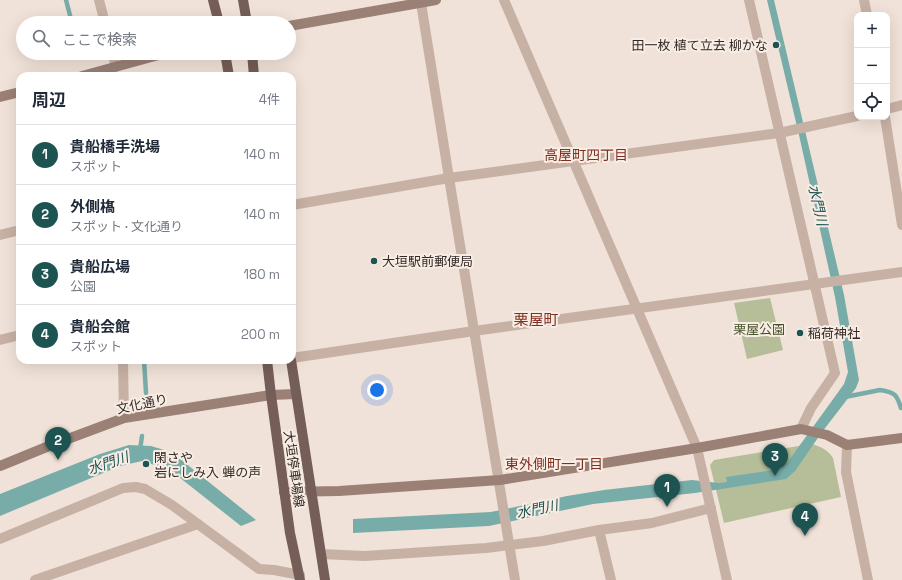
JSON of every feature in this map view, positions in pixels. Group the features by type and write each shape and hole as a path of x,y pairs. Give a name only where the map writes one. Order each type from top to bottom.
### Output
{"main road":[{"path":"213,0 217,16"},
{"path":"243,0 246,16"},
{"path":"226,60 228,72"},
{"path":"253,60 254,72"},
{"name":"大垣停車場線","path":"267,364 290,533 300,577"},
{"name":"大垣停車場線","path":"292,364 325,580"}],"street":[{"path":"99,0 103,16"},
{"path":"296,25 436,0"},
{"path":"504,0 697,448 727,580"},
{"path":"749,0 835,373 812,408 801,429"},
{"path":"864,0 866,12"},
{"path":"421,3 448,178 516,580"},
{"path":"114,60 116,67"},
{"path":"97,72 141,60"},
{"path":"0,97 16,93"},
{"path":"890,108 902,105"},
{"path":"296,204 448,178 780,133 854,117"},
{"path":"884,120 902,226"},
{"path":"0,235 16,231"},
{"path":"296,358 474,331 902,272"},
{"path":"0,340 16,336"},
{"path":"123,364 124,418"},
{"name":"文化通り","path":"0,466 124,418 271,395 296,394"},
{"path":"284,492 339,491 500,480 697,448 801,429 827,435 847,445 902,438"},
{"path":"847,445 846,472 868,580"},
{"path":"0,539 123,488 145,488 172,505 259,569 274,570 300,577"},
{"path":"320,554 365,556 486,548 543,541 599,530 652,523 711,508"},
{"path":"35,580 198,524"},
{"path":"599,530 611,580"}],"green space":[{"name":"栗屋公園","path":"770,298 783,350 747,359 734,303"},
{"path":"811,444 824,449 833,458 841,497 724,523 710,465 714,460"}],"water":[{"path":"767,0 774,0 844,295 859,380 856,388 822,432 795,471 786,479 695,493 593,504 489,526 353,533 353,519 491,512 604,490 692,480 719,483 727,482 726,477 775,470 787,463 844,384 848,372 835,297"},
{"name":"水門川","path":"129,445 151,446 164,450 179,458 256,520 241,526 170,470 142,461 120,466 0,516 0,494 100,454"}],"waterway":[{"path":"66,0 70,16"},
{"path":"144,364 146,393"},
{"path":"845,397 880,390 895,395 901,408"},
{"path":"140,450 142,436"}],"place":[{"name":"田一枚 植て立去 柳かな","path":"776,45"},
{"name":"大垣駅前郵便局","path":"374,261"},
{"name":"稲荷神社","path":"800,333"},
{"name":"外側𣘺","path":"58,460"},
{"name":"閑さや 岩にしみ入 蝉の声","path":"146,464"},
{"name":"貴船広場","path":"775,476"},
{"name":"貴船橋手洗場","path":"667,507"},
{"name":"貴船会館","path":"805,536"}],"district":[{"name":"高屋町四丁目","path":"586,155"},
{"name":"栗屋町","path":"536,319"},
{"name":"東外側町一丁目","path":"554,464"}]}
